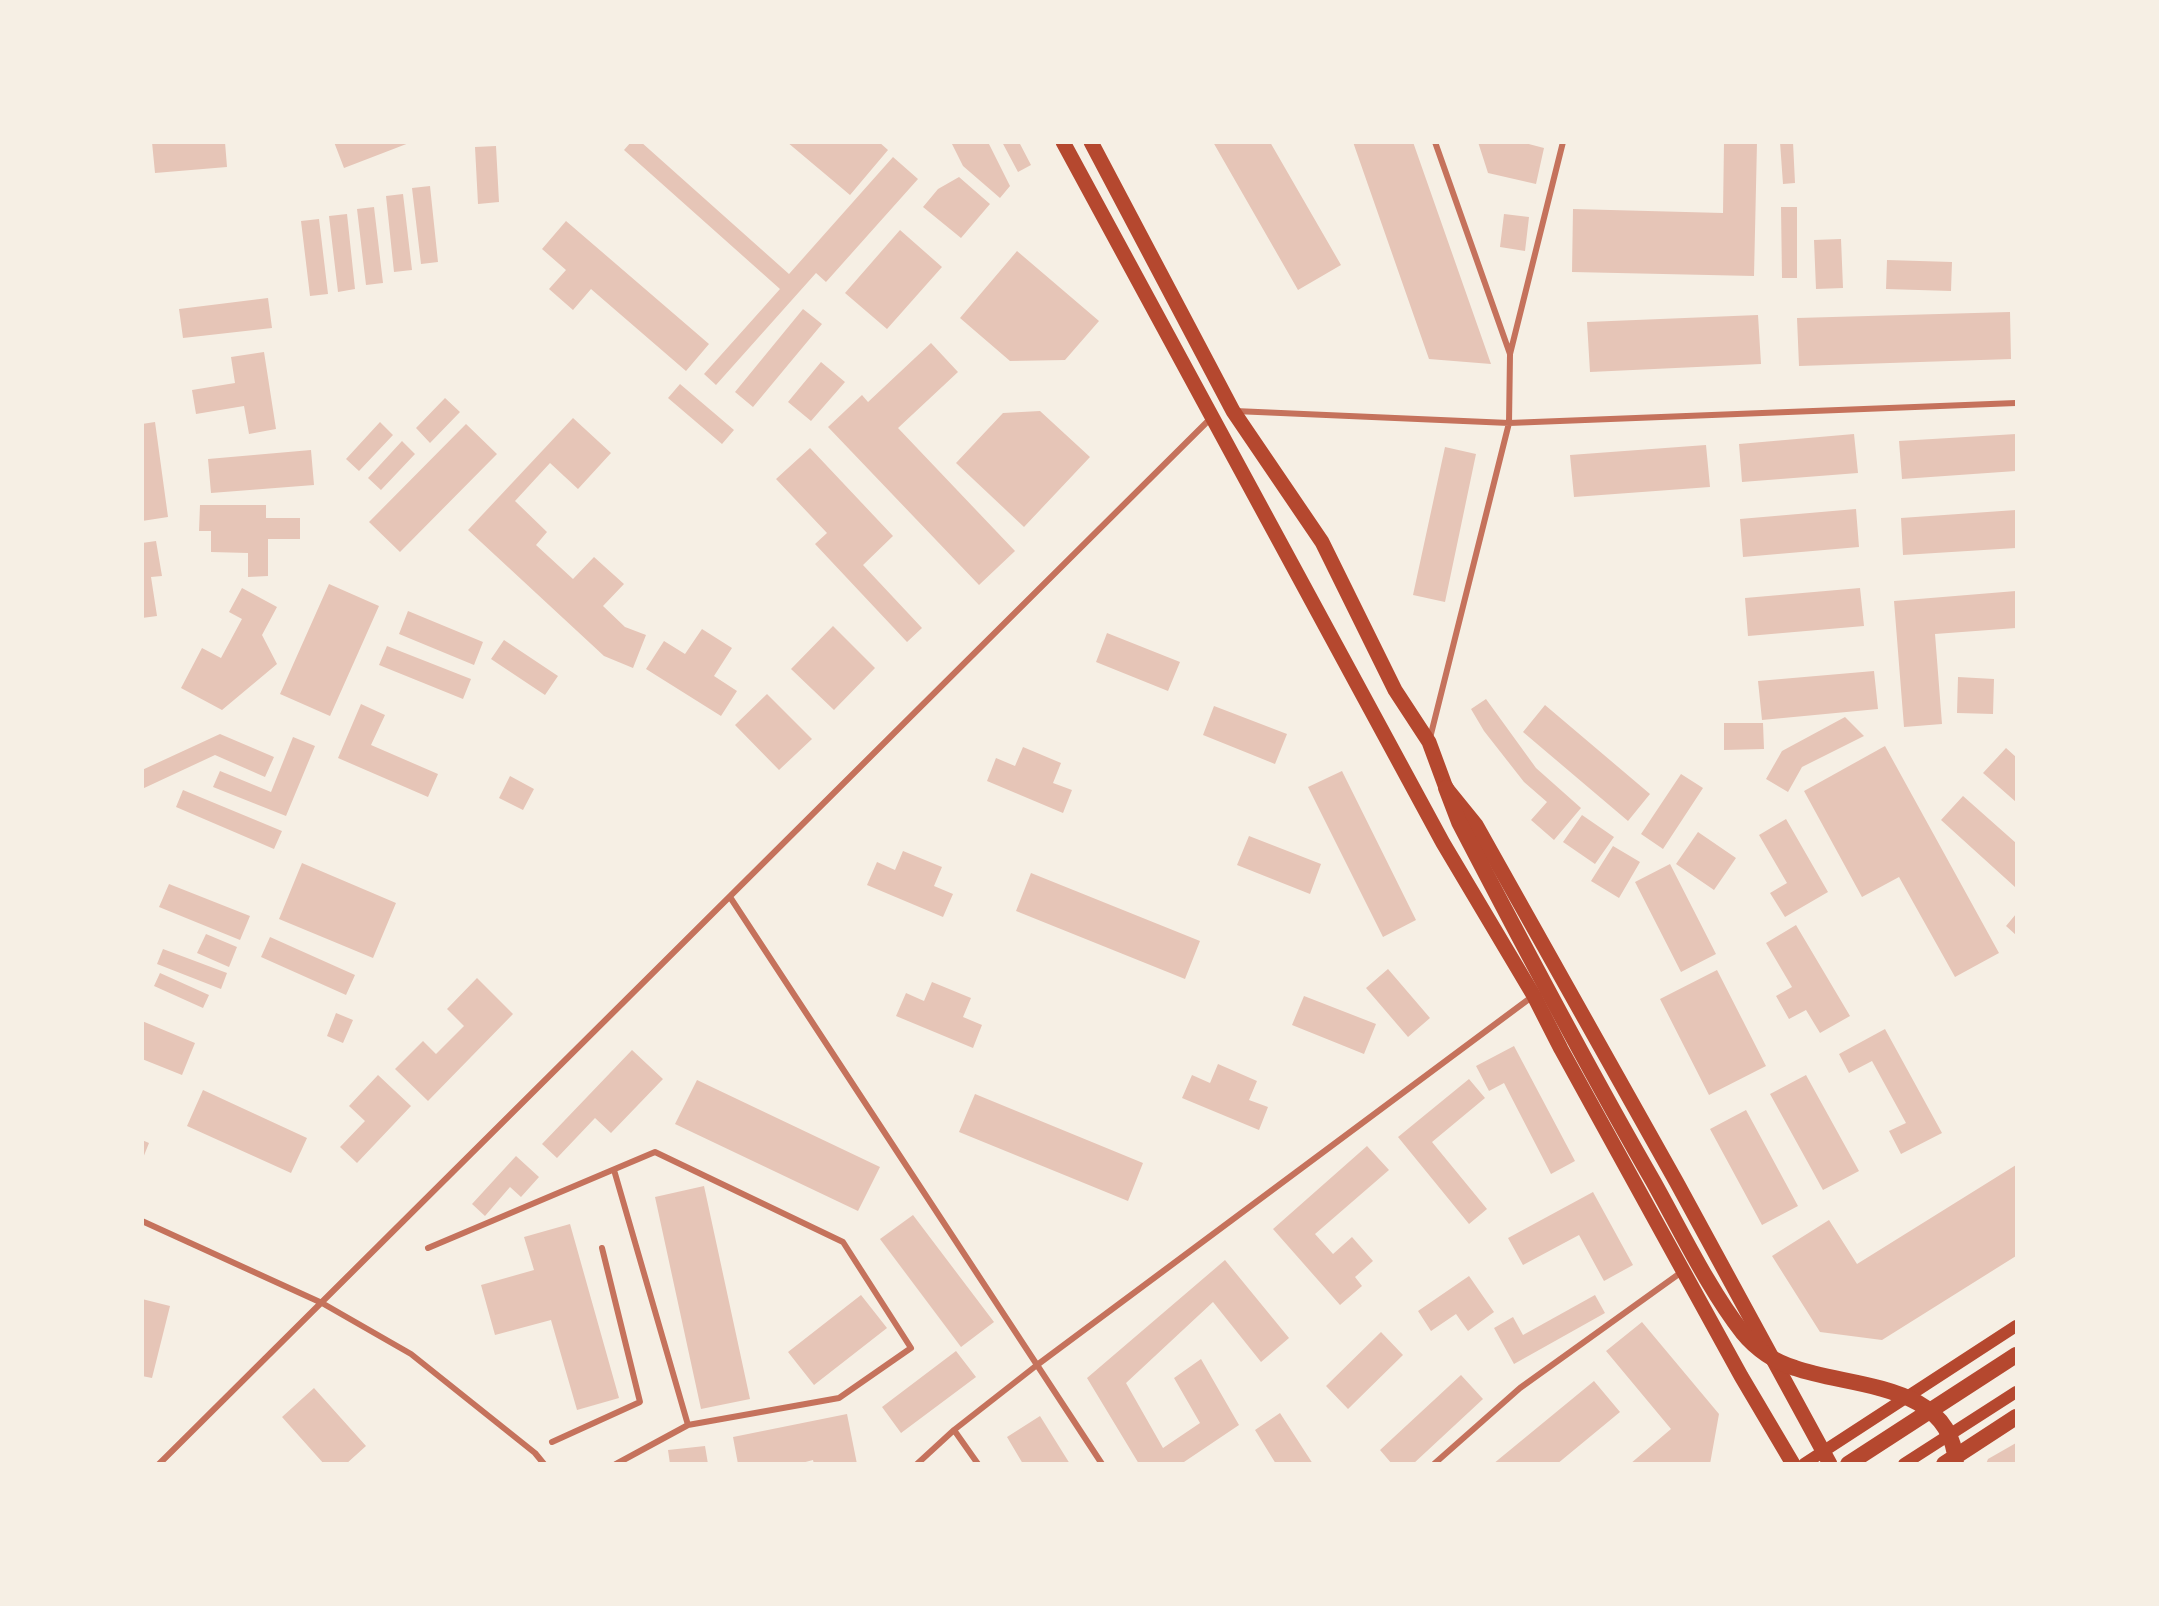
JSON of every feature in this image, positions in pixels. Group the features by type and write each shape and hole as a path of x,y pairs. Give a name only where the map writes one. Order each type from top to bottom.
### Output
{"highway":[{"path":"1446,788 1459,822 1581,1055 1716,1293 1744,1334 1764,1353 1793,1368 1880,1387 1915,1401 1938,1420 1950,1435 1955,1450 1956,1464"},
{"path":"1848,1464 2016,1355"},
{"path":"1944,1464 2016,1417"}],"main road":[{"path":"1063,142 1443,843 1534,996 1741,1376 1793,1464"},
{"path":"1091,142 1233,411 1322,542 1395,690 1429,742 1446,788 1482,836 1671,1173 1827,1458"},
{"path":"1804,1464 1827,1458 2016,1326"},
{"path":"1904,1464 2016,1392"}],"street":[{"path":"1435,142 1510,354"},
{"path":"1429,742 1509,423 1510,354 1563,142"},
{"path":"1233,411 1509,423 2016,403"},
{"path":"159,1464 1212,417"},
{"path":"730,897 1102,1464"},
{"path":"917,1464 954,1430 1038,1365 1534,996"},
{"path":"429,1248 655,1152 843,1242 912,1348 839,1398 688,1425 615,1464"},
{"path":"614,1170 688,1425"},
{"path":"142,1221 322,1303 411,1354 535,1453 544,1464"},
{"path":"552,1442 640,1402 603,1248"},
{"path":"1434,1464 1520,1388 1683,1270"},
{"path":"954,1430 978,1464"}],"building":[{"path":"152,142 225,142 227,167 155,173"},
{"path":"334,142 409,142 409,143 344,168"},
{"path":"631,142 641,142 789,274 893,157 918,179 826,282 816,273 716,385 704,374 780,289 624,150"},
{"path":"787,142 879,142 888,150 850,195"},
{"path":"951,142 988,142 1010,186 1000,198 963,166"},
{"path":"1002,142 1019,142 1031,165 1018,172"},
{"path":"1213,142 1270,142 1341,265 1298,290"},
{"path":"1353,142 1413,142 1491,364 1429,359"},
{"path":"1478,142 1521,142 1544,148 1536,184 1488,173"},
{"path":"1724,142 1757,142 1754,276 1572,272 1573,209 1723,213"},
{"path":"1780,142 1793,142 1795,183 1783,184"},
{"path":"496,146 499,202 478,204 475,147"},
{"path":"959,177 990,204 961,238 923,207 938,189"},
{"path":"430,186 438,262 421,264 412,188"},
{"path":"403,194 412,270 394,272 386,196"},
{"path":"374,207 383,283 366,285 357,209"},
{"path":"1781,207 1797,207 1797,278 1782,278"},
{"path":"347,214 355,289 338,292 329,216"},
{"path":"1504,214 1529,217 1525,251 1500,247"},
{"path":"319,219 328,294 310,296 301,221"},
{"path":"566,221 709,344 686,371 591,289 573,310 549,289 566,270 542,249"},
{"path":"900,230 942,267 887,329 845,293"},
{"path":"1841,239 1843,288 1816,289 1814,240"},
{"path":"1017,251 1099,321 1065,360 1010,361 960,318"},
{"path":"1887,260 1952,262 1951,291 1886,289"},
{"path":"268,298 272,328 183,338 179,309"},
{"path":"803,309 822,324 753,407 735,392"},
{"path":"2010,312 2011,359 1799,366 1797,318"},
{"path":"1758,315 1761,364 1590,372 1587,322"},
{"path":"931,343 958,372 898,428 1015,551 979,585 828,427 862,395 868,402"},
{"path":"264,352 276,429 249,434 244,406 196,414 192,390 235,383 231,357"},
{"path":"821,362 845,382 811,421 788,402"},
{"path":"680,384 734,430 722,444 668,398"},
{"path":"445,398 460,412 430,443 416,428"},
{"path":"1040,411 1090,457 1024,527 956,463 1003,413"},
{"path":"573,418 611,453 578,489 550,463 515,501 547,532 536,545 573,579 594,557 624,584 603,606 625,627 646,635 633,668 604,656 468,530"},
{"path":"155,422 168,517 142,521 142,424"},
{"path":"380,422 393,435 359,471 346,459"},
{"path":"466,424 497,454 400,552 369,522"},
{"path":"1854,434 1858,473 1742,482 1739,444"},
{"path":"2016,434 2016,471 1902,479 1899,441"},
{"path":"402,441 415,454 381,490 368,478"},
{"path":"1706,445 1710,487 1574,497 1570,455"},
{"path":"1445,447 1476,454 1445,602 1413,595"},
{"path":"810,448 893,536 863,565 922,628 907,642 815,544 827,533 776,479"},
{"path":"311,450 314,485 211,493 208,459"},
{"path":"200,505 266,505 266,518 300,518 300,539 268,539 268,576 248,577 248,553 211,552 211,531 199,531"},
{"path":"1856,509 1859,547 1743,557 1740,519"},
{"path":"2016,510 2016,548 1903,555 1901,518"},
{"path":"156,541 162,576 151,577 157,616 142,618 142,543"},
{"path":"329,584 379,606 330,716 280,694"},
{"path":"242,588 277,607 262,635 277,664 222,710 181,688 202,648 221,658 242,619 229,612"},
{"path":"1860,588 1864,626 1748,636 1745,598"},
{"path":"2016,591 2016,628 1935,634 1942,724 1904,727 1894,601"},
{"path":"408,611 483,642 474,665 399,634"},
{"path":"833,626 875,668 834,710 791,669"},
{"path":"702,629 732,648 714,676 737,691 721,716 646,669 664,641 685,654"},
{"path":"1107,633 1180,662 1168,691 1096,662"},
{"path":"504,640 558,676 545,695 491,659"},
{"path":"387,646 471,679 463,699 379,665"},
{"path":"1874,671 1878,709 1762,720 1758,681"},
{"path":"1958,677 1994,679 1993,714 1957,713"},
{"path":"767,694 812,739 779,770 735,725"},
{"path":"1486,699 1536,768 1581,808 1554,840 1531,820 1547,802 1524,782 1484,731 1471,709"},
{"path":"361,704 385,715 371,745 438,774 428,797 338,758"},
{"path":"1545,705 1650,794 1628,821 1523,732"},
{"path":"1214,706 1287,734 1275,764 1203,735"},
{"path":"1845,717 1864,736 1802,767 1788,792 1766,779 1782,751"},
{"path":"1724,723 1763,723 1764,749 1724,750"},
{"path":"220,734 274,757 265,777 215,755 142,789 142,770"},
{"path":"293,737 315,746 286,816 213,787 220,771 271,792"},
{"path":"1885,746 1999,953 1955,977 1899,877 1862,897 1804,791"},
{"path":"1023,747 1061,763 1053,783 1072,790 1063,813 987,781 996,758 1015,766"},
{"path":"2006,748 2016,757 2016,802 1983,773"},
{"path":"1342,771 1416,920 1383,937 1308,787"},
{"path":"1681,774 1703,788 1663,849 1641,834"},
{"path":"510,776 534,789 523,810 499,798"},
{"path":"183,790 282,831 274,849 176,807"},
{"path":"1963,796 2016,843 2015,887 1941,820"},
{"path":"1582,815 1614,837 1595,864 1563,842"},
{"path":"1786,819 1828,892 1785,917 1770,893 1787,883 1759,835"},
{"path":"1698,832 1736,858 1714,890 1676,864"},
{"path":"1249,836 1321,864 1310,894 1237,865"},
{"path":"1613,846 1640,862 1619,898 1591,881"},
{"path":"903,851 942,867 934,886 953,894 943,917 867,885 877,862 895,870"},
{"path":"302,863 396,903 373,958 279,919"},
{"path":"1670,864 1716,954 1681,972 1635,882"},
{"path":"1031,873 1200,941 1185,979 1016,911"},
{"path":"169,884 250,916 240,940 159,907"},
{"path":"2016,914 2016,935 2006,926"},
{"path":"1796,925 1850,1016 1820,1033 1806,1010 1789,1019 1776,996 1792,987 1766,943"},
{"path":"206,934 237,947 229,967 197,953"},
{"path":"270,937 355,975 346,995 261,957"},
{"path":"163,949 227,973 221,989 157,964"},
{"path":"1388,969 1430,1018 1408,1037 1366,988"},
{"path":"1717,970 1766,1066 1709,1095 1660,999"},
{"path":"160,973 209,995 203,1008 154,986"},
{"path":"477,978 513,1014 428,1101 395,1069 423,1041 436,1054 464,1026 447,1009"},
{"path":"932,982 971,998 963,1017 982,1025 973,1048 896,1016 906,993 924,1001"},
{"path":"1304,996 1376,1024 1364,1054 1292,1025"},
{"path":"336,1013 353,1020 343,1043 327,1036"},
{"path":"142,1021 195,1043 182,1075 142,1059"},
{"path":"1885,1029 1942,1133 1901,1154 1889,1131 1906,1123 1872,1061 1849,1073 1839,1054"},
{"path":"1514,1046 1575,1161 1551,1174 1504,1083 1489,1091 1476,1066"},
{"path":"632,1050 663,1079 611,1133 595,1118 557,1158 542,1144"},
{"path":"1218,1064 1257,1081 1249,1100 1268,1107 1259,1130 1182,1098 1192,1075 1210,1083"},
{"path":"378,1075 411,1106 357,1163 340,1147 365,1121 349,1106"},
{"path":"1806,1075 1859,1171 1823,1190 1770,1094"},
{"path":"1469,1079 1485,1098 1432,1142 1487,1209 1469,1224 1398,1137"},
{"path":"697,1080 880,1167 858,1211 675,1124"},
{"path":"203,1090 307,1138 291,1173 187,1126"},
{"path":"975,1094 1143,1163 1128,1201 959,1132"},
{"path":"1746,1110 1798,1206 1762,1225 1710,1129"},
{"path":"142,1140 149,1143 143,1158 142,1158"},
{"path":"1367,1146 1389,1170 1315,1234 1333,1254 1352,1237 1373,1261 1355,1277 1362,1286 1340,1305 1273,1229"},
{"path":"516,1156 539,1177 521,1197 510,1187 485,1216 472,1204"},
{"path":"2016,1165 2016,1256 1882,1340 1820,1332 1772,1256 1829,1220 1857,1264"},
{"path":"704,1186 750,1399 701,1409 655,1197"},
{"path":"1593,1192 1633,1265 1604,1281 1579,1235 1523,1265 1508,1238"},
{"path":"913,1215 994,1322 961,1347 880,1239"},
{"path":"570,1224 619,1398 577,1410 551,1320 495,1335 481,1285 534,1270 524,1237"},
{"path":"1225,1260 1289,1338 1261,1362 1213,1302 1126,1383 1163,1448 1200,1423 1174,1378 1201,1359 1239,1425 1181,1464 1139,1464 1087,1378"},
{"path":"1469,1276 1494,1312 1468,1331 1456,1314 1431,1331 1418,1311"},
{"path":"861,1295 887,1328 814,1385 788,1352"},
{"path":"1595,1295 1605,1313 1514,1364 1494,1328 1513,1317 1523,1335"},
{"path":"142,1299 170,1306 152,1378 142,1376"},
{"path":"1642,1322 1719,1414 1710,1464 1630,1464 1671,1429 1606,1351"},
{"path":"1381,1332 1403,1355 1348,1409 1326,1386"},
{"path":"956,1351 976,1377 901,1433 882,1407"},
{"path":"1461,1375 1483,1399 1413,1464 1392,1464 1380,1450"},
{"path":"1594,1381 1620,1412 1557,1464 1493,1464"},
{"path":"314,1388 366,1446 346,1464 324,1464 282,1417"},
{"path":"1280,1413 1313,1464 1276,1464 1255,1430"},
{"path":"847,1414 857,1464 814,1464 813,1460 798,1464 738,1464 733,1437"},
{"path":"1040,1416 1070,1464 1023,1464 1007,1437"},
{"path":"2016,1443 2016,1464 1986,1464 1988,1459"},
{"path":"705,1446 708,1464 670,1464 668,1450"}]}
